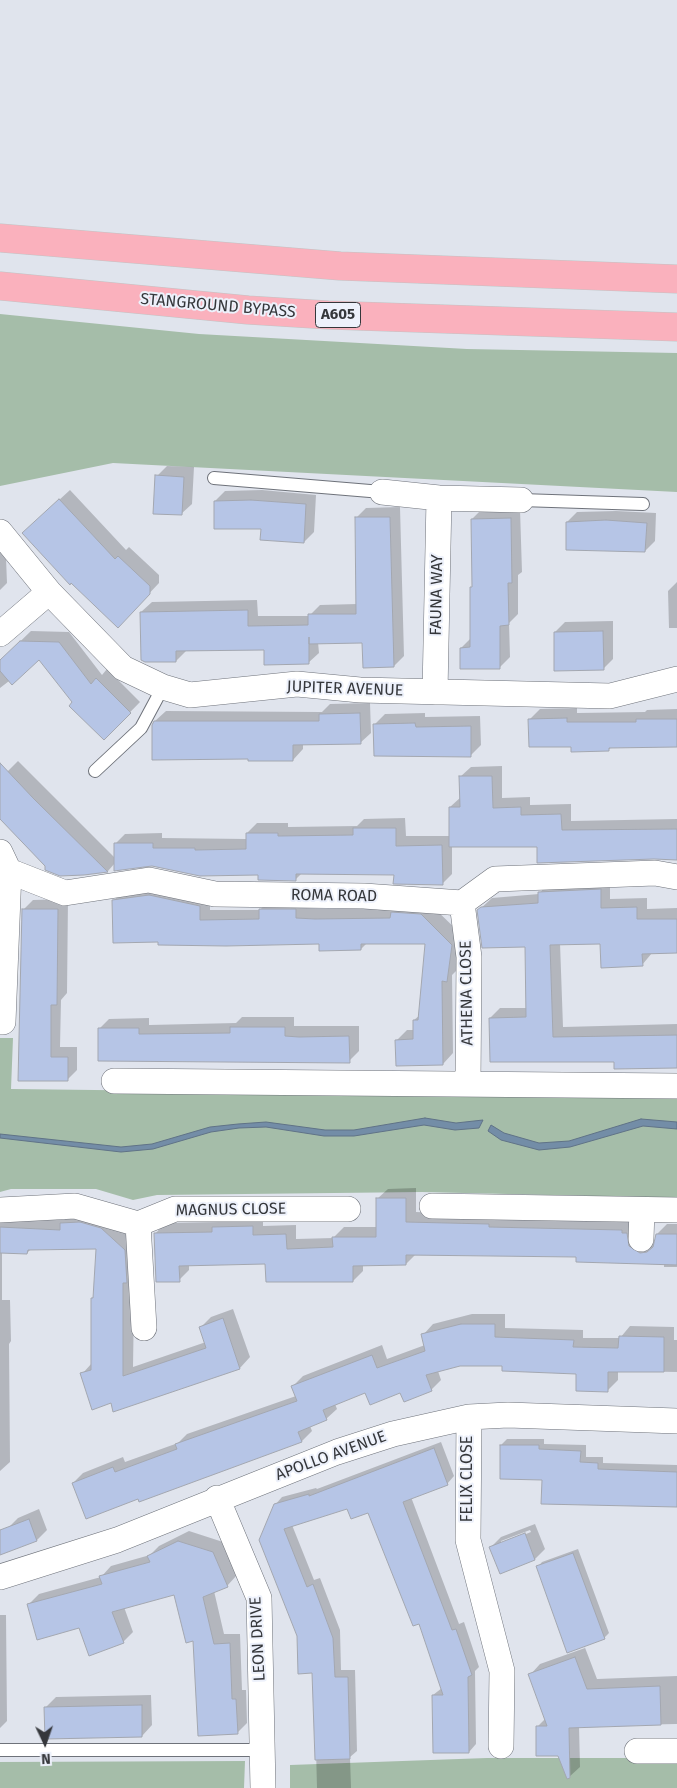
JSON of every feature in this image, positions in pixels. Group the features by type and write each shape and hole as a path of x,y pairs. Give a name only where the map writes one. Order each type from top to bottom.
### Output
{"main road":[{"path":"0,238 340,266 677,279"},
{"name":"STANGROUND BYPASS","path":"0,286 298,313 677,327"}],"street":[{"path":"382,492 439,498 521,500"},
{"name":"FAUNA WAY","path":"435,692 439,498"},
{"name":"JUPITER AVENUE","path":"0,532 49,592 123,668 163,687 190,694 297,684 360,690 610,696 677,679"},
{"path":"0,634 49,592"},
{"path":"2,1022 5,862"},
{"name":"ROMA ROAD","path":"5,862 65,893 149,880 215,894 364,896 462,903"},
{"path":"462,903 495,878 654,873 677,877"},
{"name":"ATHENA CLOSE","path":"462,903 469,957 468,1084"},
{"path":"114,1081 677,1086"},
{"path":"0,1210 75,1206 138,1224 144,1328"},
{"path":"432,1206 677,1210"},
{"name":"MAGNUS CLOSE","path":"138,1224 175,1209 348,1209"},
{"path":"641,1239 642,1210"},
{"name":"APOLLO AVENUE","path":"0,1577 117,1540 217,1498 337,1452 393,1434 468,1417 508,1415 677,1422"},
{"name":"FELIX CLOSE","path":"468,1417 468,1540 502,1671 501,1746"},
{"name":"LEON DRIVE","path":"217,1498 259,1598 263,1788"},
{"path":"637,1751 677,1751"}],"lane":[{"path":"214,478 382,492"},
{"path":"521,500 643,504"},
{"path":"95,771 141,728 163,687"},
{"path":"0,1750 262,1750"}],"green space":[{"path":"0,314 199,334 467,349 677,353 677,492 113,463 0,486"},
{"path":"0,1038 13,1038 11,1089 677,1097 677,1198 422,1192 157,1195 133,1200 96,1189 11,1189 0,1192"},
{"path":"487,1758 677,1758 677,1788 290,1788 290,1765"},
{"path":"245,1761 244,1788 0,1788 0,1762"}],"water":[{"path":"425,1118 456,1123 483,1120 479,1128 455,1130 424,1125 354,1136 324,1136 266,1127 239,1128 211,1132 153,1149 121,1152 0,1138 0,1134 121,1147 152,1144 210,1127 238,1124 266,1122 325,1130 354,1130"},
{"path":"641,1119 677,1122 677,1129 643,1126 570,1147 539,1150 501,1140 488,1131 491,1125 504,1133 539,1143 569,1141"}],"building":[{"path":"155,475 184,477 182,515 153,514"},
{"path":"59,499 115,559 118,556 150,586 150,594 118,628 71,583 70,585 22,533"},
{"path":"251,500 306,504 304,543 260,540 261,529 214,529 214,501"},
{"path":"355,517 390,517 394,667 363,668 362,643 309,644 309,664 264,665 264,650 176,651 176,662 145,662 141,660 140,612 248,610 248,626 308,625 308,614 356,614"},
{"path":"511,518 512,583 508,583 509,625 500,626 500,669 460,669 460,648 470,647 470,587 472,587 471,519"},
{"path":"606,520 647,523 645,552 566,550 566,522"},
{"path":"603,631 604,670 554,671 554,632"},
{"path":"20,641 59,642 91,684 96,678 131,713 104,740 69,706 72,702 39,660 12,685 0,671 0,660"},
{"path":"360,713 361,744 293,745 293,761 248,761 248,759 152,760 152,725 154,721 319,721 319,714"},
{"path":"567,718 567,722 636,722 636,719 677,719 677,747 609,748 609,751 571,752 571,747 529,747 528,719"},
{"path":"415,723 416,727 471,726 471,757 374,756 373,724"},
{"path":"0,763 108,872 60,876 45,870 45,866 0,819"},
{"path":"459,776 492,776 493,808 521,807 521,815 561,814 562,830 677,829 677,860 537,863 537,847 449,847 449,807 460,807"},
{"path":"353,828 396,828 396,846 442,845 443,885 393,884 394,875 296,874 296,881 258,880 258,875 200,876 152,866 114,871 114,843 153,843 153,848 195,848 195,850 246,849 246,833 278,833 278,836 353,835"},
{"path":"601,889 601,908 637,907 637,919 677,919 677,953 642,954 643,966 601,968 600,944 550,945 553,1037 677,1035 677,1068 614,1069 614,1062 490,1062 489,1018 526,1017 525,947 482,948 477,910 481,907 538,903 538,892"},
{"path":"149,895 200,906 200,920 259,919 259,909 296,909 296,918 315,919 390,918 391,912 421,914 452,945 447,982 442,981 443,1065 396,1066 395,1040 413,1039 413,1020 418,1020 425,944 361,944 361,950 319,951 319,944 226,946 158,945 158,942 113,943 112,900"},
{"path":"22,909 58,909 57,1005 51,1005 51,1057 68,1057 68,1081 18,1081"},
{"path":"230,1027 285,1027 285,1036 349,1036 350,1063 98,1061 98,1028 139,1028 139,1034 230,1033"},
{"path":"376,1198 406,1198 406,1222 489,1224 489,1227 622,1230 622,1233 627,1233 629,1246 640,1253 647,1252 653,1247 656,1234 677,1234 677,1265 576,1262 576,1257 406,1255 406,1265 353,1266 353,1282 266,1282 265,1264 179,1266 180,1282 156,1282 154,1233 212,1232 212,1227 253,1226 253,1235 286,1234 287,1249 333,1247 332,1237 376,1237"},
{"path":"80,1222 101,1228 125,1250 127,1283 123,1283 123,1376 206,1348 199,1327 223,1318 240,1369 113,1412 111,1403 92,1410 80,1373 91,1370 91,1298 93,1298 96,1249 28,1250 27,1254 0,1253 0,1227 60,1230 60,1223"},
{"path":"461,1324 495,1324 495,1337 574,1340 573,1347 618,1348 619,1336 664,1337 664,1372 608,1372 608,1392 576,1391 576,1374 502,1371 502,1366 460,1366 426,1375 432,1391 404,1402 400,1393 370,1405 365,1393 323,1410 327,1420 298,1432 302,1442 139,1502 138,1499 86,1519 72,1483 113,1467 115,1472 177,1449 175,1444 297,1401 291,1386 372,1355 377,1368 425,1351 421,1334"},
{"path":"500,1445 539,1445 539,1449 581,1451 580,1462 598,1463 598,1469 677,1472 677,1507 541,1504 542,1480 500,1479"},
{"path":"434,1448 448,1485 403,1502 452,1630 456,1629 472,1675 468,1677 469,1753 433,1753 432,1695 443,1695 419,1624 413,1626 368,1513 351,1519 347,1509 284,1529 307,1587 313,1584 333,1638 335,1677 348,1677 350,1759 315,1760 312,1673 298,1674 297,1636 259,1540 274,1504 309,1494 309,1496"},
{"path":"29,1519 37,1541 0,1555 0,1530"},
{"path":"525,1533 535,1560 500,1574 489,1547"},
{"path":"178,1541 213,1552 228,1587 203,1597 214,1644 230,1643 232,1699 236,1699 238,1734 198,1736 193,1641 186,1643 174,1595 112,1612 124,1643 89,1656 79,1628 37,1640 27,1604 102,1584 99,1576 150,1562 147,1556"},
{"path":"573,1553 605,1639 567,1653 536,1566"},
{"path":"575,1657 587,1689 660,1686 661,1725 569,1728 570,1778 567,1779 558,1756 536,1756 536,1726 547,1726 528,1674"},
{"path":"142,1705 142,1737 45,1739 44,1707"}]}
